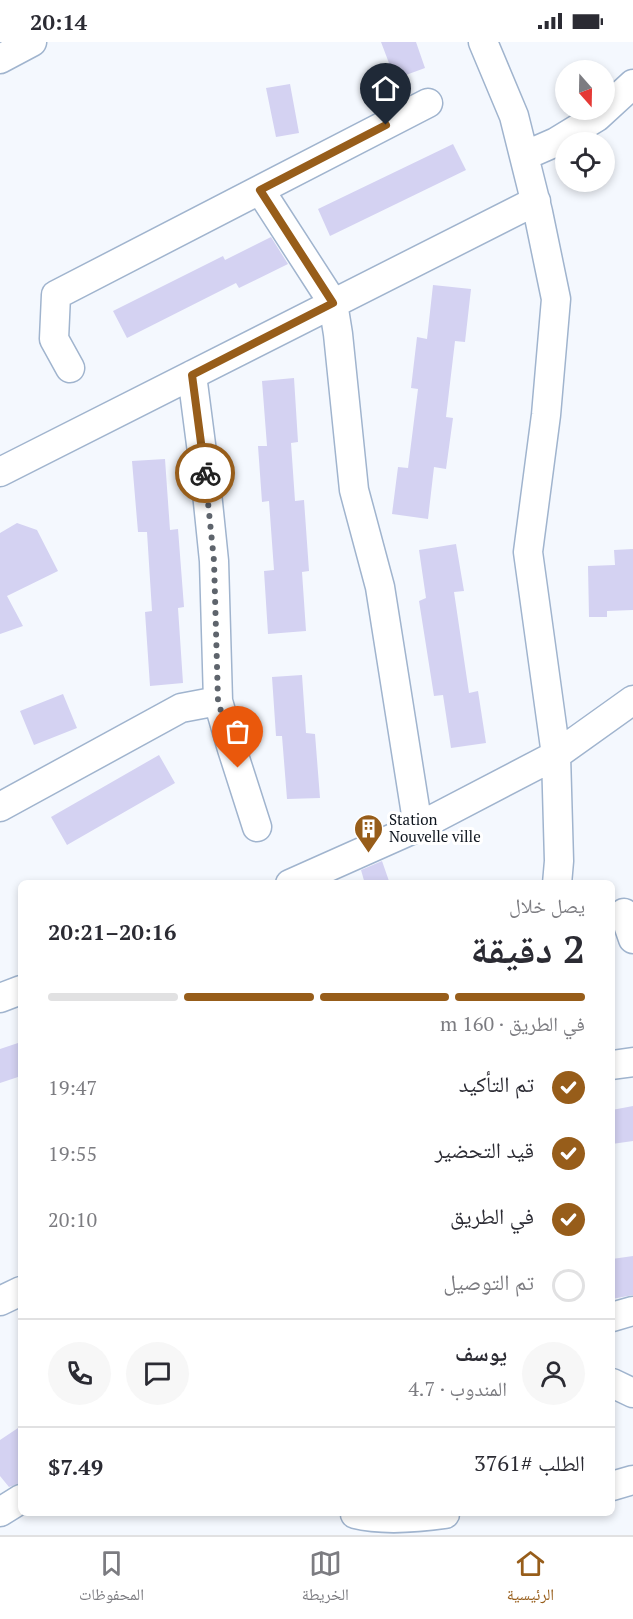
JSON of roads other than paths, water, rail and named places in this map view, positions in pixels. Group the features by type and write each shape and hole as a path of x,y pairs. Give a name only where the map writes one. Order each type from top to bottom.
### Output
{"street":[{"path":"0,59 32,42"},
{"path":"483,42 514,116 536,201 556,299 546,415 528,552 556,755 559,861 557,880"},
{"path":"524,156 556,142 597,117 633,84"},
{"path":"70,368 54,339 57,295 429,103"},
{"path":"260,190 333,303 354,490 380,587 418,827"},
{"path":"0,472 536,201"},
{"path":"192,375 214,561 218,701 257,827"},
{"path":"299,880 418,827 556,755 633,700"},
{"path":"0,807 181,708 218,701"},
{"path":"624,913 633,939"},
{"path":"0,998 18,991"},
{"path":"615,1065 633,1062"},
{"path":"0,1301 18,1292"},
{"path":"615,1316 633,1311"},
{"path":"615,1384 633,1393"},
{"path":"615,1485 633,1480"},
{"path":"0,1512 18,1501"},
{"path":"364,1516 390,1518 418,1516"}],"place":[{"name":"Station Nouvelle ville","path":"368,854"}]}
